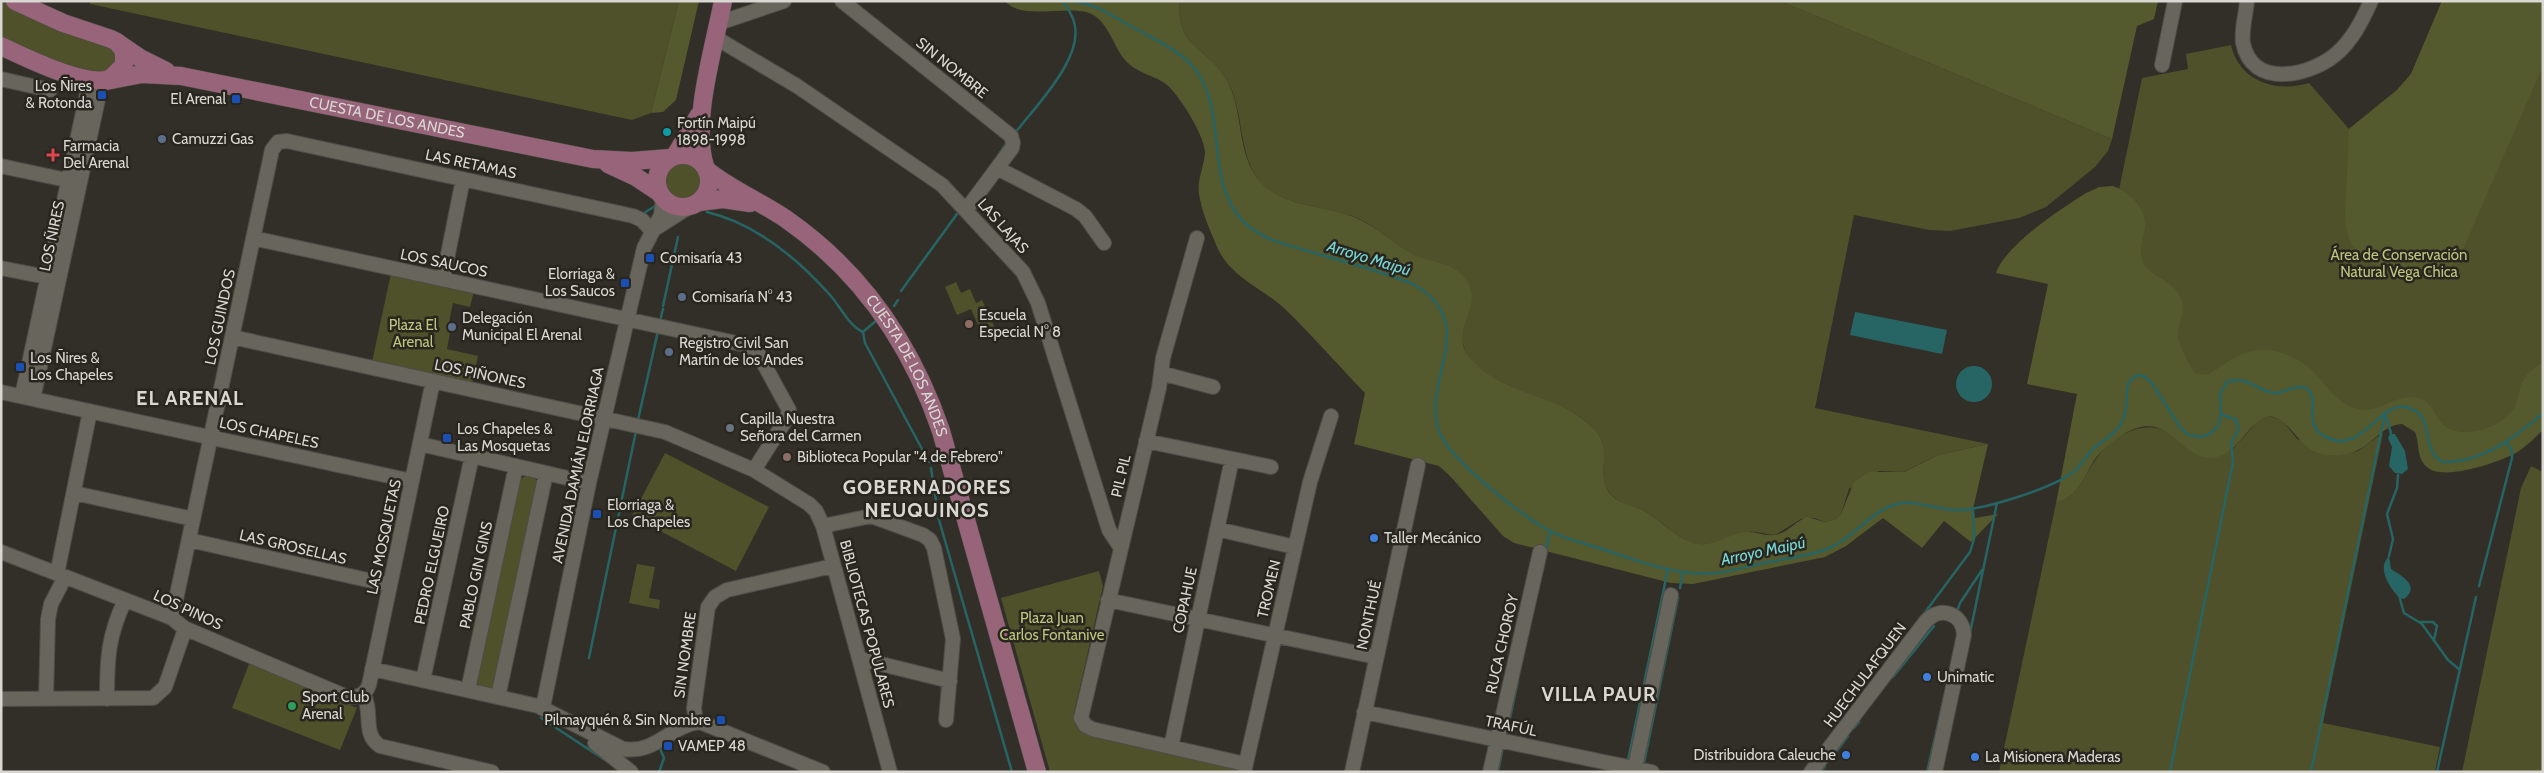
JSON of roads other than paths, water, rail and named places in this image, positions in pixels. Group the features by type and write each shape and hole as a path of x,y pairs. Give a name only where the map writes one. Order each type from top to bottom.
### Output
{"main road":[{"path":"703,108 672,157 662,166 657,176 662,195 678,206 694,204 709,188 707,169 700,142 703,108 723,1"},
{"name":"CUESTA DE LOS ANDES","path":"19,3 63,24 117,42 147,63 181,76"},
{"path":"1,46 53,68 99,80 115,76 124,65 125,56 117,42"},
{"name":"CUESTA DE LOS ANDES","path":"99,80 142,74 181,76 593,159 632,161 672,157"},
{"path":"672,157 692,156 707,169"},
{"name":"CUESTA DE LOS ANDES","path":"593,159 636,177 662,195"},
{"name":"CUESTA DE LOS ANDES","path":"707,169 766,207 815,242 860,283 892,325 920,375 953,471 1037,772"},
{"name":"CUESTA DE LOS ANDES","path":"694,204 723,199 766,207"}],"street":[{"path":"718,31 784,1"},
{"name":"SIN NOMBRE","path":"842,1 1011,136 1013,146 966,210"},
{"path":"2162,65 2175,1"},
{"path":"2247,1 2243,36 2245,50 2258,67 2281,75 2309,70 2335,55 2354,32 2371,1"},
{"name":"LAS LAJAS","path":"718,31 936,180 1018,267 1033,290 1108,530 1120,548"},
{"path":"1,79 50,90"},
{"name":"LOS ÑIRES","path":"28,397 74,181 99,80"},
{"name":"LAS RETAMAS","path":"278,142 287,141 636,217 652,231"},
{"name":"LOS GUINDOS","path":"172,618 272,150 278,142"},
{"path":"1,166 74,181"},
{"path":"997,168 1076,209 1085,216 1104,243"},
{"path":"443,279 463,179"},
{"name":"AVENIDA DAMIÁN ELORRIAGA","path":"543,708 604,418 644,248 661,215 662,195"},
{"path":"652,231 694,204"},
{"name":"LOS SAUCOS","path":"253,238 745,344 756,351 789,410 787,418 754,470"},
{"name":"PIL PIL","path":"1171,747 1092,729 1083,723 1081,715 1146,441 1163,358 1197,238"},
{"path":"1,268 53,279"},
{"name":"LOS PIÑONES","path":"232,337 604,418"},
{"path":"1161,373 1213,387"},
{"name":"LAS MOSQUETAS","path":"361,695 368,689 433,381"},
{"name":"LOS CHAPELES","path":"1,392 412,480"},
{"path":"46,698 48,619 61,575 90,411"},
{"name":"TROMEN","path":"1245,768 1312,473 1331,416"},
{"name":"BIBLIOTECAS POPULARES","path":"604,418 665,432 754,470 813,507 823,526 861,659 890,772"},
{"path":"1146,441 1271,467"},
{"path":"420,444 589,483"},
{"name":"PEDRO ELGUEIRO","path":"423,680 472,456"},
{"name":"COPAHUE","path":"1171,747 1232,459"},
{"name":"NONTHUÉ","path":"1352,772 1418,464"},
{"name":"PABLO GIN GINS","path":"468,690 516,466"},
{"path":"498,697 546,473"},
{"path":"74,493 193,519"},
{"path":"823,526 871,516 923,535 930,540 934,548 952,630 954,648 946,720"},
{"path":"1217,529 1295,547"},
{"name":"LAS GROSELLAS","path":"189,540 390,586"},
{"name":"RUCA CHOROY","path":"1490,772 1540,552"},
{"name":"LOS PINOS","path":"2,554 172,618 186,629 345,696 361,695"},
{"name":"SIN NOMBRE","path":"696,722 694,708 708,607 712,600 727,590 834,566"},
{"path":"1634,770 1671,595"},
{"path":"107,699 108,646 113,626 125,600"},
{"path":"1108,600 1376,657"},
{"name":"HUECHULAFQUEN","path":"1811,772 1926,621 1939,612 1953,615 1960,621 1964,635 1935,772"},
{"path":"1,698 147,699 158,696 165,688 186,629"},
{"path":"861,659 950,681"},
{"path":"372,669 543,708 612,744 630,750 642,750"},
{"path":"361,695 368,705 370,735 380,746 492,772"},
{"name":"TRAFÚL","path":"1364,712 1634,770 1652,772"},
{"path":"566,719 632,772"},
{"path":"632,772 629,761 642,750 696,722 706,723 823,772"},
{"path":"1171,747 1245,768"}],"water":[{"path":"1855,312 1947,330 1942,354 1850,335"},
{"path":"1974,366 1981,367 1987,371 1991,377 1991,391 1987,397 1981,401 1974,402 1967,401 1961,397 1957,391 1956,384 1957,377 1961,371 1967,367"},
{"path":"2390,434 2395,434 2405,451 2408,469 2402,474 2395,473 2389,466 2392,447 2388,438"},
{"path":"2389,556 2391,569 2404,578 2410,586 2411,590 2404,599 2399,598 2386,578 2384,566"}],"waterway":[{"path":"1015,133 1056,81 1072,50 1075,36 1074,22 1063,1"},
{"name":"Arroyo Maipú","path":"1069,1 1105,11 1168,46 1194,68 1205,86 1211,105 1224,189 1233,208 1253,230 1279,242 1377,271 1413,284 1433,300 1444,316 1447,334 1437,391 1436,411 1439,431 1445,443 1468,469 1513,506 1545,529 1569,539 1658,567 1702,574 1730,571 1827,549 1845,539 1878,513 1897,504 1912,503 1951,510 1971,509 2002,502 2036,491 2065,478 2075,471 2091,451 2116,430 2122,422 2125,413 2128,383 2137,375 2144,376 2151,382 2180,427 2189,435 2200,437 2210,434 2218,426 2221,414 2220,394 2227,382 2240,380 2274,393 2298,387 2306,389 2312,397 2312,415 2315,427 2328,438 2341,441 2352,439 2391,410 2401,407 2412,409 2423,420 2432,450 2436,457 2443,462 2471,458 2497,447 2543,413"},
{"path":"998,156 1007,142"},
{"path":"641,215 655,206"},
{"path":"707,212 743,225 775,244 804,268 834,300 849,321 863,332"},
{"path":"901,291 957,214"},
{"path":"663,306 678,237"},
{"path":"894,306 898,300"},
{"path":"660,321 663,309"},
{"path":"863,332 878,319"},
{"path":"638,420 658,331"},
{"path":"863,332 865,343 929,462"},
{"path":"2311,772 2385,413"},
{"path":"2170,772 2233,462 2231,443 2239,429 2236,420 2221,414"},
{"path":"2385,414 2391,433"},
{"path":"589,658 636,431"},
{"path":"2479,586 2512,458 2512,451 2506,442"},
{"path":"931,468 939,520 1012,772"},
{"path":"2389,556 2393,539 2387,514 2397,488 2398,475"},
{"path":"1970,633 1997,503"},
{"path":"1923,615 1970,552 1974,539 1973,510"},
{"path":"1546,551 1550,531"},
{"path":"1628,760 1668,569"},
{"path":"1957,612 1960,603 1982,570"},
{"path":"1680,588 1683,572"},
{"path":"2437,772 2476,597"},
{"path":"1644,763 1678,598"},
{"path":"2400,599 2404,613 2422,624 2448,660 2460,670"},
{"path":"2420,622 2433,622 2437,626 2434,640"},
{"path":"1893,677 1934,626"},
{"path":"1506,736 1518,681"},
{"path":"1927,772 1944,698"},
{"path":"541,718 608,762"},
{"path":"1854,728 1859,722"},
{"path":"1833,756 1848,736"},
{"path":"659,746 664,758 659,772"},
{"path":"1498,772 1503,747"},
{"path":"1821,772 1825,766"}],"place":[{"name":"Los Ñires & Rotonda","path":"102,95"},
{"name":"El Arenal","path":"236,99"},
{"name":"Fortín Maipú 1898-1998","path":"667,132"},
{"name":"Camuzzi Gas","path":"162,139"},
{"name":"Farmacia Del Arenal","path":"53,155"},
{"name":"Comisaría 43","path":"650,258"},
{"name":"Elorriaga & Los Saucos","path":"625,283"},
{"name":"Comisaría N° 43","path":"682,297"},
{"name":"Escuela Especial N° 8","path":"969,324"},
{"name":"Delegación Municipal El Arenal","path":"452,327"},
{"name":"Registro Civil San Martín de los Andes","path":"669,352"},
{"name":"Los Ñires & Los Chapeles","path":"20,367"},
{"name":"Capilla Nuestra Señora del Carmen","path":"730,428"},
{"name":"Los Chapeles & Las Mosquetas","path":"447,438"},
{"name":"Biblioteca Popular \"4 de Febrero\"","path":"787,457"},
{"name":"Elorriaga & Los Chapeles","path":"597,514"},
{"name":"Taller Mecánico","path":"1374,538"},
{"name":"Unimatic","path":"1927,677"},
{"name":"Sport Club Arenal","path":"292,706"},
{"name":"Pilmayquén & Sin Nombre","path":"721,720"},
{"name":"VAMEP 48","path":"668,746"},
{"name":"Distribuidora Caleuche","path":"1846,755"},
{"name":"La Misionera Maderas","path":"1975,757"}],"district":[{"name":"EL ARENAL","path":"190,398"},
{"name":"GOBERNADORES NEUQUINOS","path":"927,498"},
{"name":"VILLA PAUR","path":"1599,694"}],"park label":[{"name":"Área de Conservación Natural Vega Chica","path":"2399,264"},
{"name":"Plaza El Arenal","path":"413,334"},
{"name":"Plaza Juan Carlos Fontanive","path":"1052,626"}]}
